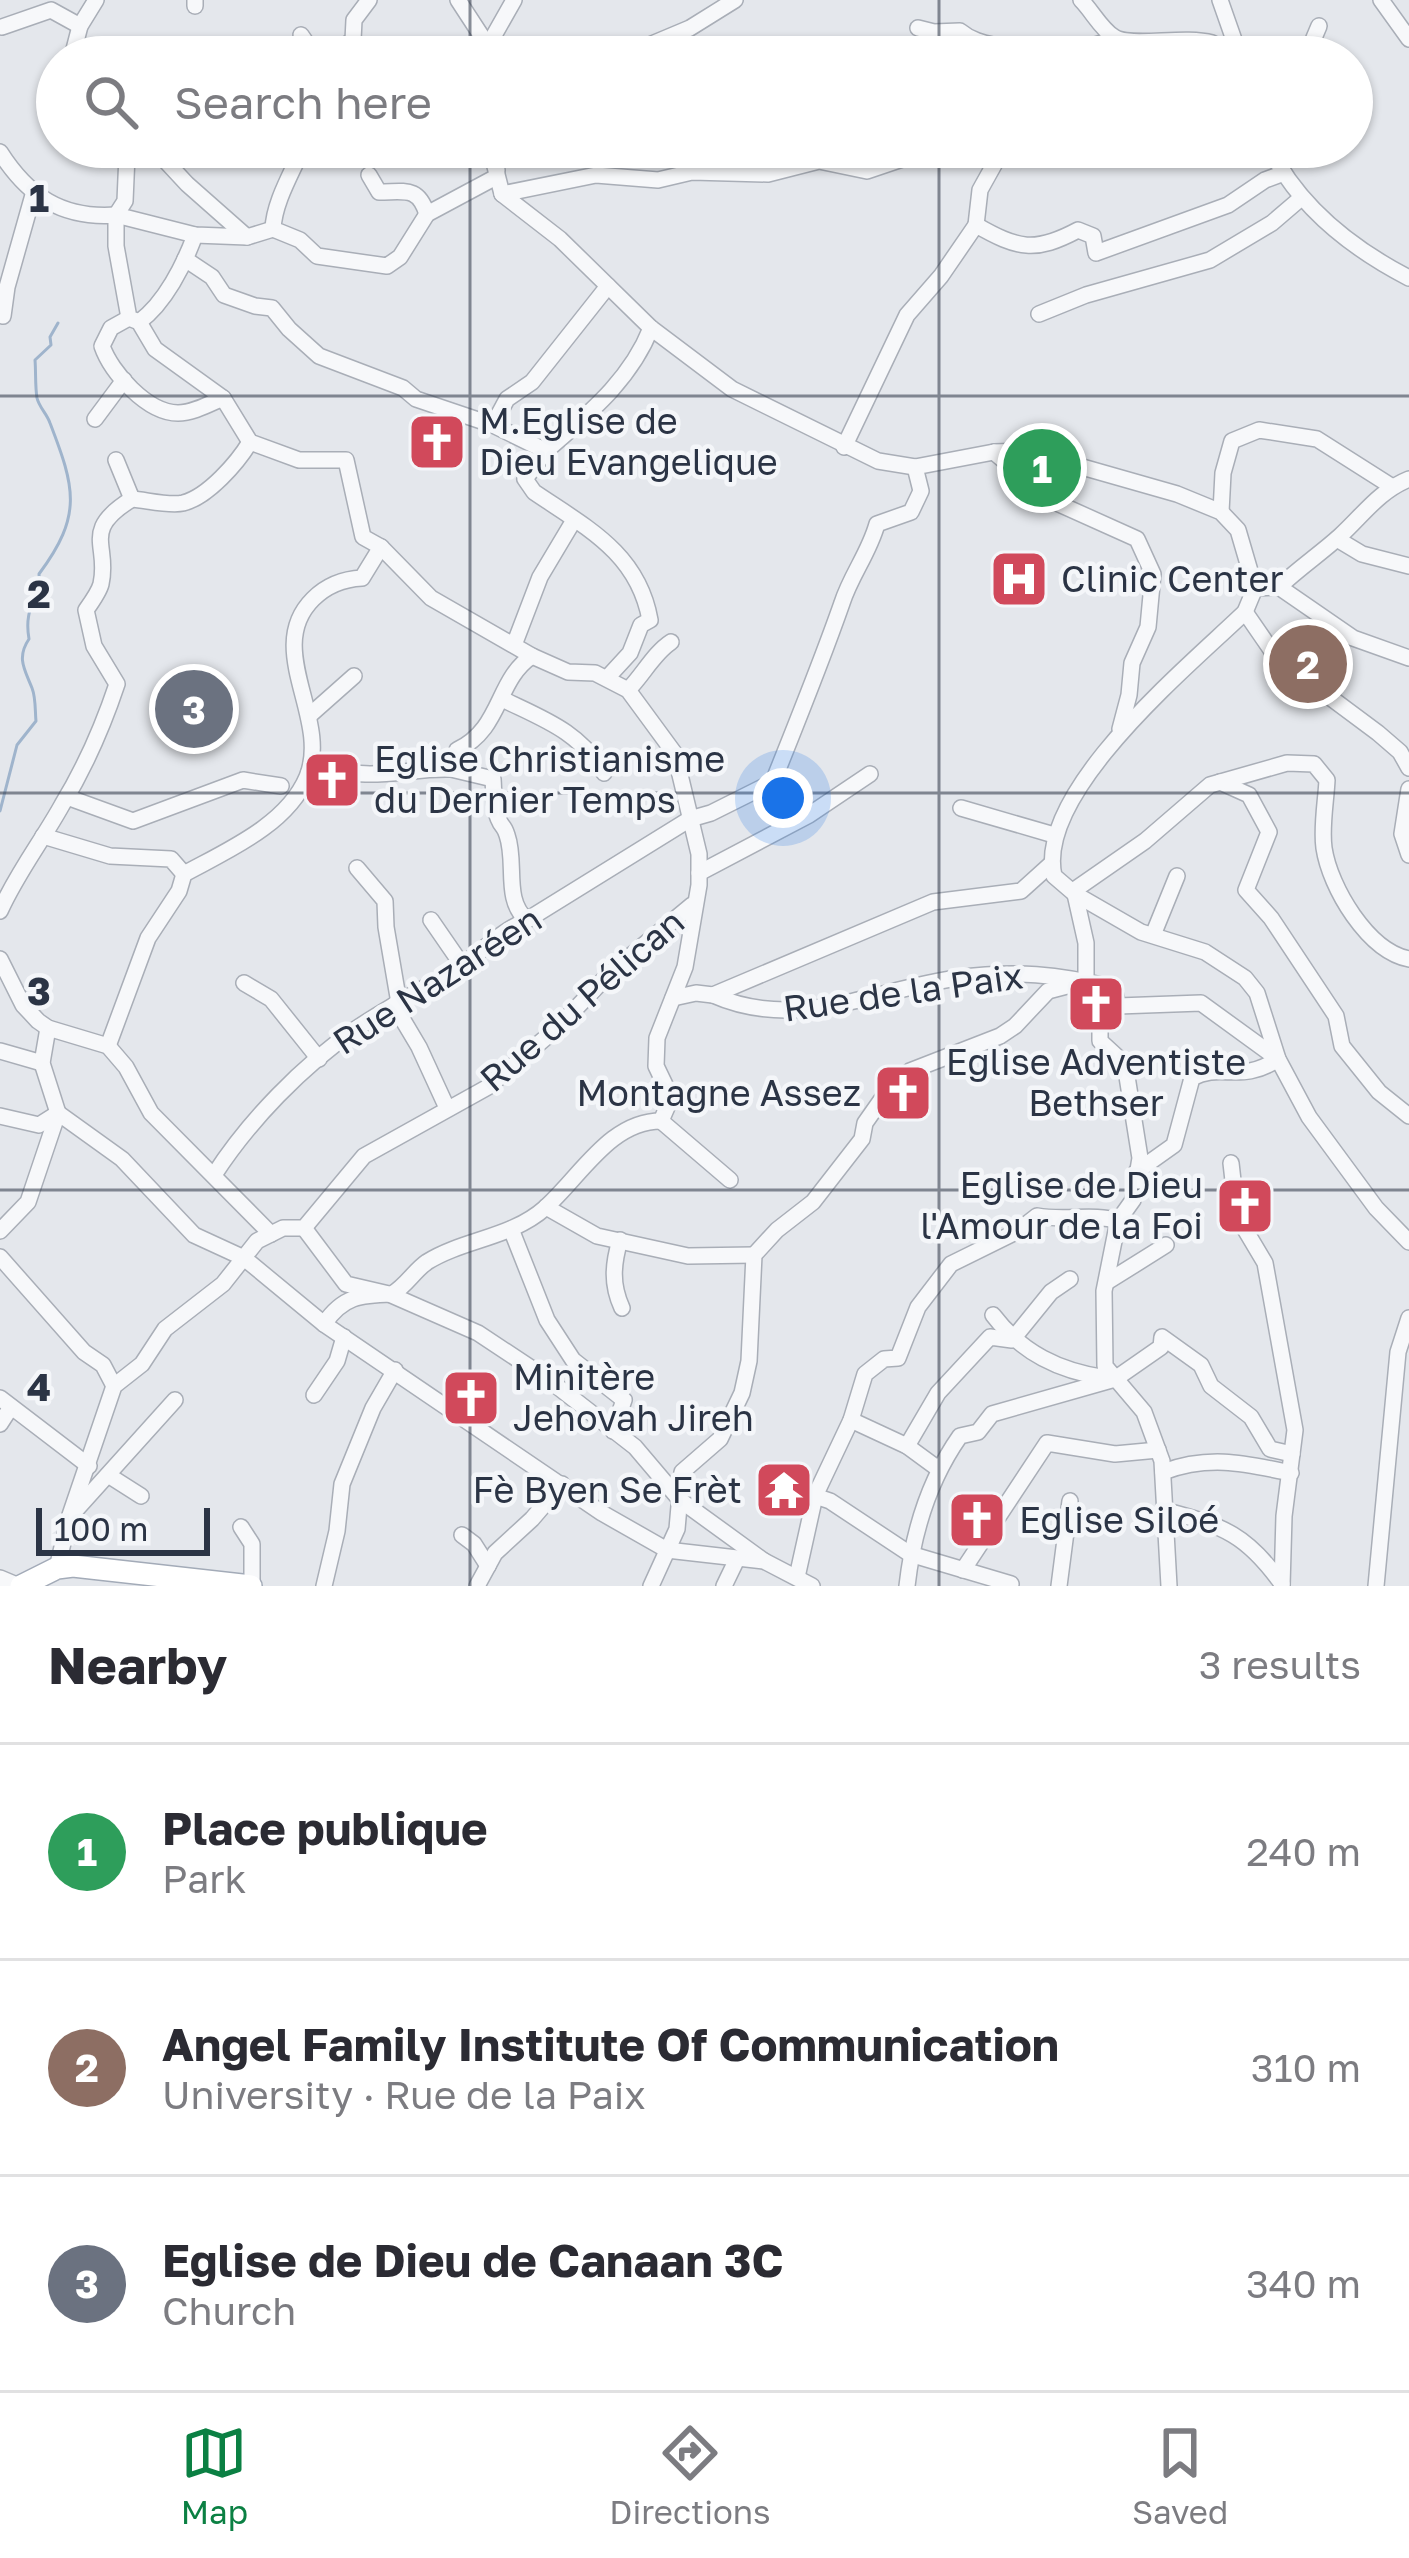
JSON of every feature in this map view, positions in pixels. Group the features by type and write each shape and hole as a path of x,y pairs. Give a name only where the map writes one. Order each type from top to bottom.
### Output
{"main road":[{"path":"20,1586 57,1568 74,1566 251,1586"}],"street":[{"path":"77,36 96,0"},
{"path":"353,36 355,16 369,0"},
{"path":"458,0 478,36"},
{"path":"495,36 514,0"},
{"path":"671,36 735,0"},
{"path":"1081,0 1113,36"},
{"path":"1220,0 1233,36"},
{"path":"1381,0 1409,38"},
{"path":"2,27 51,10 80,26"},
{"path":"1315,36 1319,26"},
{"path":"918,28 965,36"},
{"path":"1229,36 1232,33"},
{"path":"0,152 33,195 93,216 116,215 195,236 248,237 273,229 300,240 317,256 387,266 400,257 427,214 496,177 496,170"},
{"path":"126,168 125,201 116,215 124,307 155,349 223,398 250,442 299,460 346,460 363,537 381,547 431,598 532,656 568,672 607,678 628,690 676,754 699,854 686,967 657,1038 656,1066 668,1090 661,1121"},
{"path":"172,168 248,237"},
{"path":"273,229 274,209 296,168"},
{"path":"502,194 596,175 658,180 692,172 769,174 792,168"},
{"path":"844,447 907,315 976,225 980,190 992,168"},
{"path":"1281,168 1300,199 1409,278"},
{"path":"496,170 502,194 530,212 652,328 732,389 844,447 878,461 915,466 1026,451 1178,494 1221,512 1238,530 1255,588 1245,612 1120,729 1054,835 1051,864 1054,876 1074,893 1153,935 1205,952 1245,978 1257,993 1278,1059 1309,1117 1376,1208 1409,1242"},
{"path":"976,225 1019,245 1038,247 1078,230 1093,236 1096,254 1228,205 1264,180 1284,173"},
{"path":"369,175 379,192 415,194 427,214"},
{"path":"3,316 33,195"},
{"path":"1039,314 1086,295 1210,260 1272,224 1300,199"},
{"path":"195,236 153,312 111,328 102,346 107,362 124,380 166,412 184,413 223,398"},
{"path":"185,259 212,277 224,295 272,308 320,356 546,451"},
{"path":"493,425 507,399 532,382 608,286"},
{"path":"607,678 630,653 641,626 650,620 644,588 622,555 534,492 525,479 546,451 607,397 640,358 652,328"},
{"path":"95,419 124,380"},
{"path":"1221,512 1223,473 1232,441 1259,430 1317,439 1391,486"},
{"path":"0,911 67,797 104,723 117,684 94,646 86,610 101,585 99,538 111,514 132,499 182,503 201,493 240,458 250,442"},
{"path":"994,452 1048,499 1137,539 1145,556 1153,574 1148,628 1132,663 1120,729"},
{"path":"116,460 132,499"},
{"name":"Rue Nazaréen","path":"214,1175 231,1148 319,1059 396,1004 462,965 500,932 690,819 773,782 824,659 843,598 869,552 877,524 911,512 921,491 915,466"},
{"path":"1279,587 1391,486 1409,479"},
{"path":"514,645 540,577 574,520"},
{"path":"1337,539 1362,554 1409,566"},
{"path":"108,1046 148,938 184,874 242,842 298,794 310,772 310,716 293,653 298,618 326,589 344,579 362,578 381,547"},
{"path":"1255,588 1279,587 1353,638 1409,658"},
{"path":"1245,612 1276,657 1378,733 1400,752 1409,768"},
{"path":"628,690 648,670 658,650 671,642"},
{"path":"451,769 457,750 476,741 516,670 532,656"},
{"path":"310,716 354,676"},
{"path":"502,699 567,730 604,773"},
{"path":"1074,893 1210,785 1287,764 1318,766 1327,780 1323,844 1330,871 1376,943 1393,956 1409,958"},
{"path":"310,772 451,769 493,778 496,815 507,833 513,897 527,920"},
{"path":"698,873 809,815 870,774"},
{"path":"67,797 133,821 243,780 281,786"},
{"path":"1220,782 1249,795 1269,832 1246,890 1271,917 1336,1016 1342,1046 1379,1092 1409,1116"},
{"path":"1409,789 1402,835 1409,855"},
{"path":"961,808 1054,835"},
{"path":"43,836 110,856 171,859 184,874"},
{"path":"673,998 713,995 933,902 1021,891 1051,864"},
{"path":"356,868 385,901 396,1004 447,1108"},
{"path":"1153,935 1177,876"},
{"path":"651,1586 677,1529 682,1472 720,1439 742,1393 749,1361 754,1255 813,1202 862,1139 865,1123 891,1086 910,1071 1000,1036 1048,991 1086,981 1086,943 1074,893"},
{"name":"Rue du Pélican","path":"304,1228 364,1156 488,1087 610,973 693,905"},
{"path":"431,920 462,965"},
{"path":"0,959 23,1005 48,1028 108,1046 126,1067 151,1113 271,1234"},
{"name":"Rue de la Paix","path":"713,995 748,1010 799,1013 952,979 1028,971 1114,988 1118,1006"},
{"path":"244,983 272,999 319,1059"},
{"path":"1169,1586 1167,1511 1158,1450 1144,1412 1105,1366 1107,1282 1118,1221 1133,1200 1140,1158 1137,1119 1125,1064 1100,1041 1100,1022 1081,1021 1105,1018 1118,1006 1201,1003 1278,1059"},
{"path":"0,1231 28,1202 58,1113 42,1063 48,1028"},
{"path":"0,1051 42,1063"},
{"path":"1136,1172 1174,1145 1192,1078 1202,1073 1257,1073 1278,1059"},
{"path":"0,1116 38,1125 58,1113"},
{"path":"58,1113 122,1159 194,1235 244,1258 324,1324 602,1513 667,1550 764,1561"},
{"path":"324,1324 351,1296 389,1294 404,1286 423,1264 511,1229 547,1207 615,1136 642,1121 661,1121 730,1180"},
{"path":"1231,1163 1237,1216 1265,1263 1294,1430 1282,1584"},
{"path":"547,1207 597,1236 688,1256 754,1255"},
{"path":"57,1568 114,1386 142,1364 165,1329 223,1285 256,1241 283,1228 304,1228 346,1284 389,1294 478,1333 549,1380 661,1472 680,1500 764,1561 805,1581 815,1496 851,1420 865,1374 884,1359 898,1358 918,1307 951,1264 1018,1232 1037,1216 1065,1221 1099,1216 1118,1221"},
{"path":"511,1229 547,1319 573,1360 624,1400 613,1431"},
{"path":"620,1240 613,1265 622,1307"},
{"path":"1107,1282 1166,1245"},
{"path":"0,1258 84,1352 103,1365 114,1386"},
{"path":"1012,1340 1051,1292 1070,1280"},
{"path":"993,1316 1012,1340"},
{"path":"1376,1586 1398,1352 1409,1318"},
{"path":"314,1395 338,1361 344,1336"},
{"path":"908,1446 938,1393 990,1337 1012,1340 1069,1371 1114,1379"},
{"path":"907,1586 910,1554 937,1468 959,1436 978,1432 992,1414 1114,1379 1161,1347 1162,1337 1201,1365 1211,1386 1251,1417 1270,1449 1292,1454"},
{"path":"324,1586 342,1484 373,1408 395,1370"},
{"path":"69,1518 175,1400"},
{"path":"0,1424 6,1402 89,1466"},
{"path":"851,1420 908,1446 937,1468"},
{"path":"1390,1438 1409,1438"},
{"path":"963,1570 1047,1443 1114,1454 1158,1450"},
{"path":"1163,1472 1192,1461 1211,1461 1291,1473"},
{"path":"108,1475 141,1496"},
{"path":"477,1586 495,1553 562,1484"},
{"path":"815,1496 910,1554 1011,1584"},
{"path":"1059,1586 1070,1501"},
{"path":"1167,1511 1231,1530 1282,1584"},
{"path":"241,1527 252,1544 251,1586"},
{"path":"462,1534 488,1566"},
{"path":"724,1586 737,1559"},
{"path":"0,1578 20,1586"}],"waterway":[{"path":"0,811 17,745 36,721 22,658 39,574 63,535 70,501 65,466 36,389 35,360 51,345 58,323"}],"place":[{"name":"M.Eglise de Dieu Evangelique","path":"437,442"},
{"name":"Place publique","path":"1042,468"},
{"name":"Clinic Center","path":"1019,579"},
{"name":"Angel Family Institute Of Communication","path":"1308,664"},
{"name":"Eglise de Dieu de Canaan 3C","path":"194,709"},
{"name":"Eglise Christianisme du Dernier Temps","path":"332,780"},
{"name":"Eglise Adventiste Bethser","path":"1096,1004"},
{"name":"Montagne Assez","path":"903,1093"},
{"name":"Eglise de Dieu l'Amour de la Foi","path":"1245,1206"},
{"name":"Minitère Jehovah Jireh","path":"471,1398"},
{"name":"Fè Byen Se Frèt","path":"784,1490"},
{"name":"Eglise Siloé","path":"977,1520"}]}
